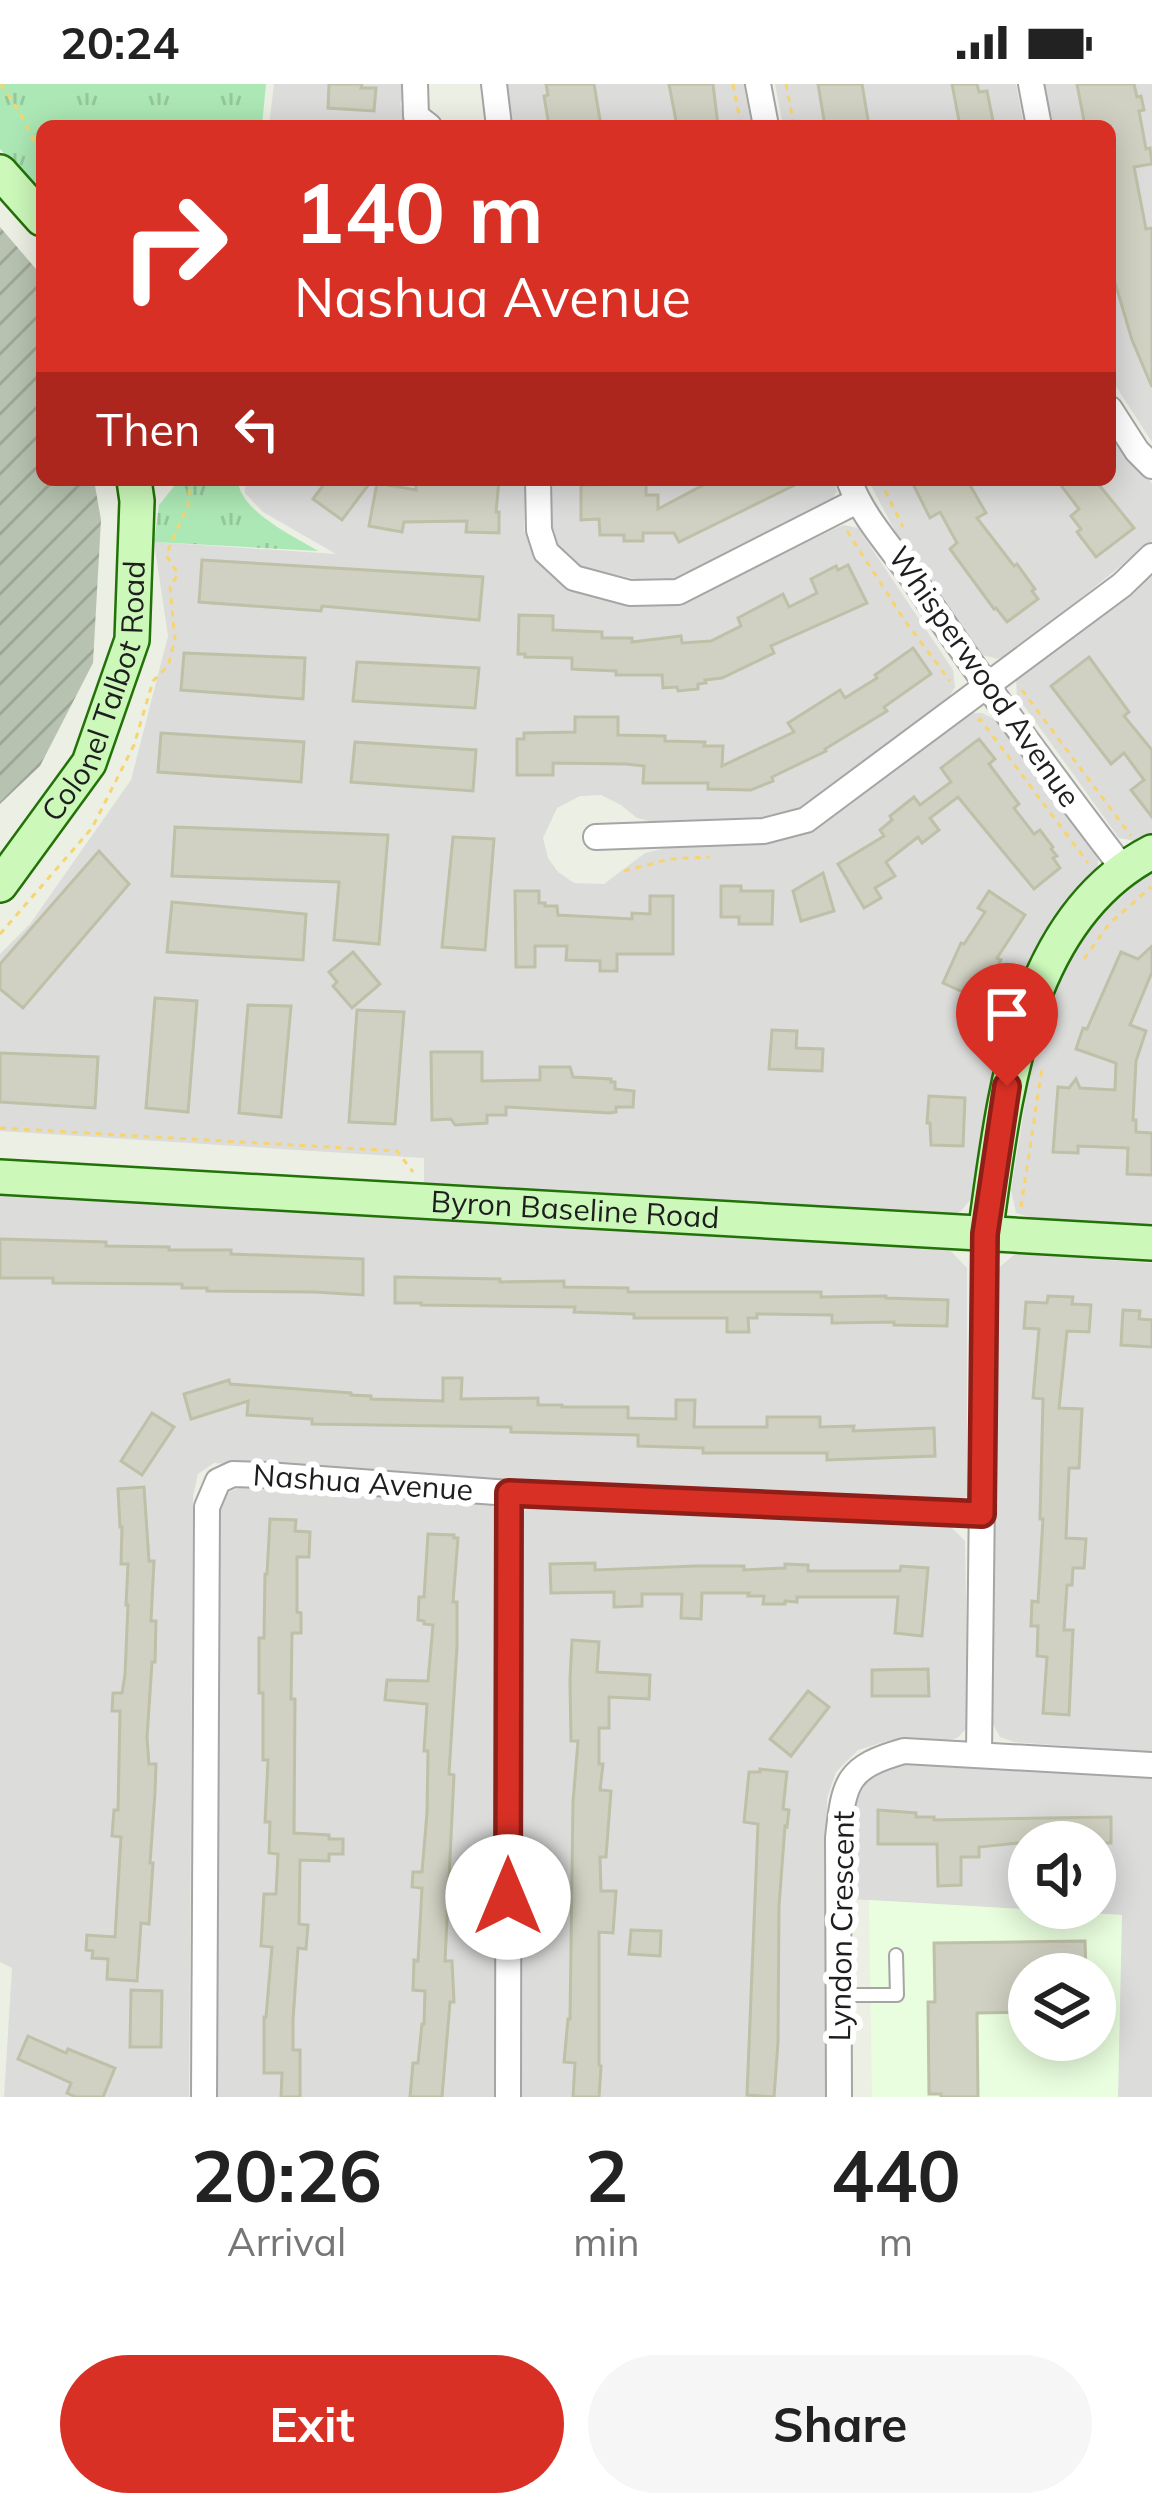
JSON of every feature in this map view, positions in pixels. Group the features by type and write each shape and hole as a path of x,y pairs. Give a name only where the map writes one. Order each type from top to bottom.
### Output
{"main road":[{"path":"0,172 36,212"},
{"name":"Colonel Talbot Road","path":"0,885 89,764 132,640 135,486"},
{"path":"1001,1234 1006,1092 1025,1019 1059,941 1132,861"},
{"name":"Byron Baseline Road","path":"0,1177 1152,1244"}],"street":[{"path":"415,84 416,116 422,120"},
{"path":"492,120 494,84"},
{"path":"758,84 765,120"},
{"path":"1031,84 1038,120"},
{"path":"1116,419 1152,466"},
{"path":"538,486 538,530 546,552 574,578 630,593 678,592 845,492"},
{"name":"Whisperwood Avenue","path":"845,492 891,547 985,686 1132,861"},
{"path":"596,837 764,831 806,820 1121,585 1152,556"},
{"path":"979,1754 982,1514 1001,1234"},
{"name":"Nashua Avenue","path":"203,2097 207,1507 218,1481 233,1474 266,1475 509,1493 982,1514"},
{"path":"508,2097 509,1493"},
{"name":"Lyndon Crescent","path":"839,2097 838,1838 851,1777 874,1759 904,1751 1152,1765"}],"lane":[{"path":"839,1995 897,1995 896,1955"}],"path":[{"path":"1,84 36,144"},
{"path":"733,84 740,120"},
{"path":"786,84 793,120"},
{"path":"844,526 905,621 955,687"},
{"path":"1018,683 1132,837 1132,861 1109,924 1079,965"},
{"path":"980,719 1132,861"},
{"path":"624,872 670,859 723,856"},
{"path":"1001,1234 1046,1051"},
{"path":"0,1128 397,1151 416,1177 418,1199"}],"shaded area":[{"path":"274,84 406,84 400,104 404,120 270,120"},
{"path":"505,84 747,84 753,120 510,120"},
{"path":"775,84 1016,84 1023,120 782,120"},
{"path":"1041,84 1152,84 1152,442 1116,386 1116,120 1049,120"},
{"path":"0,227 36,269 36,486 95,486 101,520 93,663 40,766 0,804"},
{"path":"1116,428 1152,484 1152,541 1012,653 998,659 979,654 911,561 871,486 1116,486"},
{"path":"245,486 525,486 524,531 545,568 559,581 638,605 692,599 834,529 858,528 953,670 955,687 949,697 822,796 792,812 752,822 665,825 637,818 601,795 580,796 557,808 543,838 558,872 574,883 604,884 645,853 764,843 802,831 839,811 968,713 996,720 1098,853 1098,865 1094,877 1045,935 1025,975 1007,1022 972,1198 960,1212 941,1217 424,1185 424,1158 0,1131 0,954 30,924 131,780 168,636 154,542 336,554 263,512 245,493"},
{"path":"548,486 835,486 837,491 827,507 691,576 669,581 640,580 572,564 557,549 548,525"},
{"path":"1152,575 1152,835 1141,842 1119,838 1017,696 1016,679"},
{"path":"1152,870 1152,1228 1047,1222 1016,1213 1011,1190 1037,1029 1057,981 1093,921"},
{"path":"0,1190 945,1245 967,1268 967,1496 957,1504 938,1506 214,1463 198,1474 193,1496 189,2097 4,2097 12,1968 0,1962"},
{"path":"1015,1254 1152,1263 1152,1752 1014,1742 1000,1737 992,1723 995,1271"},
{"path":"241,1487 484,1500 499,1520 497,2097 214,2097 214,1510 223,1495"},
{"path":"537,1503 950,1526 965,1541 968,1727 957,1738 943,1741 890,1740 858,1750 836,1772 827,1798 826,2097 518,2097 519,1517"},
{"path":"899,1761 1152,1776 1152,2097 1118,2097 1121,1915 1116,1915 1116,1821 1008,1821 1008,1908 851,1899 851,1807 860,1785 873,1771"},
{"path":"869,1900 1008,1908 1008,1929 1116,1929 1116,1915 1122,1915 1118,2097 872,2097"}],"green space":[{"path":"0,84 266,84 263,120 36,120 36,185 0,149"},
{"path":"174,486 240,486 257,512 318,551 154,542 159,505"}],"building":[{"path":"329,84 376,88 374,111 328,108"},
{"path":"546,84 594,84 600,120 548,120 544,96 548,95"},
{"path":"669,84 713,84 717,120 676,120"},
{"path":"818,84 862,84 868,120 824,120"},
{"path":"952,84 977,84 979,92 987,91 993,120 959,120"},
{"path":"1077,84 1134,84 1137,97 1141,96 1144,110 1139,111 1152,164 1134,167 1146,229 1152,228 1152,387 1116,286 1116,120 1084,120"},
{"path":"323,486 368,486 342,520 313,499"},
{"path":"376,486 416,490 416,486 498,486 499,533 466,532 467,521 404,522 402,532 369,526"},
{"path":"581,486 646,486 646,495 658,495 658,509 701,486 793,486 679,542 674,533 643,533 643,541 600,535 599,519 581,520"},
{"path":"914,486 970,486 986,513 977,518 1017,564 1038,599 1007,622 950,549 957,543 940,512 930,518"},
{"path":"1062,486 1100,486 1134,528 1096,557 1071,516 1079,509"},
{"path":"202,560 483,577 479,620 322,606 321,611 199,602"},
{"path":"848,565 867,603 771,646 774,653 722,678 705,680 698,689 663,688 662,675 572,669 572,658 518,654 519,615 553,616 553,630 602,632 602,638 632,638 632,642 681,636 682,643 711,641 741,626 738,618 783,594 789,607 817,593 811,579"},
{"path":"913,648 931,674 884,707 887,711 826,751 751,790 708,789 708,783 643,783 644,766 626,764 553,763 553,775 517,775 517,739 524,739 524,733 575,732 575,717 618,717 618,735 665,736 665,741 723,746 722,766 794,732 788,723 840,690 845,698"},
{"path":"184,653 305,658 303,699 181,690"},
{"path":"1089,657 1129,712 1124,716 1152,750 1152,817 1131,790 1144,780 1124,753 1111,764 1051,686"},
{"path":"357,662 479,668 475,708 353,701"},
{"path":"161,733 304,742 301,782 158,772"},
{"path":"979,739 995,759 989,764 1019,804 1014,808 1034,834 1040,830 1060,868 1034,889 958,797 930,818 939,830 922,843 918,837 886,862 895,876 875,888 881,898 864,908 838,864 884,836 880,830 892,820 890,816 914,797 920,805 951,782 941,768"},
{"path":"355,742 476,750 473,791 351,782"},
{"path":"175,827 388,835 379,944 334,940 339,882 172,876"},
{"path":"453,837 494,839 485,950 442,947"},
{"path":"99,851 129,884 23,1008 0,989 0,964"},
{"path":"823,873 834,911 801,921 793,891"},
{"path":"721,886 773,891 772,924 739,924 739,917 721,917"},
{"path":"515,891 539,891 539,903 557,906 558,915 632,919 632,913 650,914 650,896 673,896 673,954 617,954 617,971 600,971 600,961 566,960 567,946 535,946 535,967 516,967"},
{"path":"989,891 1025,915 997,958 1001,960 979,999 943,983 961,943 985,912 978,908"},
{"path":"172,902 306,914 303,960 167,952"},
{"path":"1152,946 1152,972 1130,1025 1146,1031 1136,1061 1133,1120 1136,1132 1152,1133 1152,1175 1127,1174 1128,1148 1078,1146 1078,1153 1053,1152 1058,1087 1069,1088 1076,1079 1080,1088 1115,1090 1116,1063 1076,1049 1121,952 1138,959"},
{"path":"353,952 380,984 352,1008 333,986 337,982 329,972"},
{"path":"155,998 197,1001 188,1112 146,1108"},
{"path":"248,1005 291,1006 281,1117 239,1113"},
{"path":"357,1010 404,1012 395,1124 349,1122"},
{"path":"772,1030 797,1031 796,1048 823,1049 822,1071 769,1069"},
{"path":"431,1052 482,1052 482,1081 540,1080 540,1067 570,1067 573,1077 611,1079 615,1089 634,1091 633,1107 616,1107 610,1113 506,1107 506,1115 487,1115 487,1123 455,1125 451,1119 432,1120"},
{"path":"0,1053 98,1057 95,1108 0,1102"},
{"path":"929,1096 965,1098 963,1146 931,1145"},
{"path":"0,1239 363,1259 363,1295 0,1278"},
{"path":"395,1277 564,1281 564,1287 628,1288 628,1292 821,1292 821,1297 948,1300 947,1326 832,1323 832,1315 757,1314 757,1318 748,1318 749,1332 727,1332 727,1318 634,1318 634,1314 574,1312 575,1307 395,1303"},
{"path":"1048,1296 1073,1297 1072,1304 1091,1305 1089,1332 1067,1331 1059,1408 1082,1409 1079,1468 1069,1468 1066,1538 1086,1539 1084,1568 1073,1568 1072,1585 1067,1585 1064,1630 1073,1630 1069,1715 1043,1713 1047,1657 1037,1656 1038,1626 1031,1626 1032,1601 1038,1602 1043,1519 1043,1399 1033,1398 1039,1329 1024,1328 1026,1302 1047,1303"},
{"path":"1123,1310 1140,1311 1139,1319 1152,1320 1152,1347 1121,1345"},
{"path":"443,1378 462,1378 461,1399 538,1398 538,1405 628,1407 628,1418 676,1419 676,1400 695,1400 694,1427 767,1427 767,1417 820,1417 820,1427 854,1426 853,1431 934,1428 935,1456 827,1460 827,1453 703,1453 703,1448 638,1446 638,1435 511,1432 511,1427 312,1424 312,1419 247,1415 248,1401 191,1419 184,1394 229,1380 230,1384 351,1393 371,1399 443,1401"},
{"path":"152,1413 174,1427 142,1475 121,1461"},
{"path":"144,1487 149,1561 154,1561 151,1621 156,1621 147,1738 149,1764 156,1764 149,1924 141,1923 137,1981 107,1979 108,1959 92,1958 93,1951 86,1950 87,1935 115,1937 121,1837 112,1836 114,1810 118,1810 120,1711 112,1711 113,1693 122,1693 125,1675 128,1605 118,1489"},
{"path":"270,1519 296,1520 295,1531 310,1532 309,1557 297,1557 301,1633 292,1633 294,1833 343,1839 343,1854 329,1854 329,1861 300,1860 299,1924 308,1925 306,1949 298,1948 293,2020 293,2050 300,2050 300,2097 281,2097 282,2073 264,2073 272,1947 261,1946 264,1894 276,1894 278,1854 269,1853 270,1822 265,1822 268,1760 263,1760 263,1693 259,1693"},
{"path":"428,1534 458,1538 445,1961 452,1961 454,2002 450,2002 442,2097 410,2097 424,2024 425,1991 413,1990 422,1888 412,1887 413,1872 422,1872 427,1813 427,1704 385,1700 387,1680 428,1681 433,1625 418,1620"},
{"path":"595,1563 595,1570 744,1566 744,1570 785,1568 785,1564 808,1565 808,1571 928,1568 922,1636 895,1633 898,1597 797,1597 797,1602 763,1604 764,1596 749,1593 702,1593 701,1619 681,1618 682,1594 642,1594 642,1606 614,1607 614,1592 551,1593 550,1564"},
{"path":"572,1640 599,1642 597,1672 650,1675 649,1699 609,1697 609,1728 599,1728 600,1790 611,1791 606,1857 600,1857 601,1891 616,1891 613,1933 599,1932 599,2097 573,2097 575,2063 564,2062 570,2019 578,1741 571,1741"},
{"path":"928,1669 929,1696 872,1696 872,1670"},
{"path":"808,1691 829,1707 791,1756 770,1739"},
{"path":"749,1772 787,1772 783,1809 789,1810 779,1906 774,2097 747,2095 758,1824 744,1822"},
{"path":"878,1810 916,1813 916,1817 934,1820 1111,1817 1111,1821 1008,1821 1008,1844 979,1847 979,1857 961,1857 961,1885 938,1886 937,1844 878,1844"},
{"path":"631,1930 661,1931 660,1956 629,1954"},
{"path":"1085,1941 1085,1953 1008,1953 1008,2012 977,2013 978,2097 929,2094 928,2002 935,2002 934,1943"},
{"path":"131,1990 162,1991 161,2047 130,2047"},
{"path":"28,2036 115,2068 103,2097 67,2093 71,2083 18,2059"}],"route":[{"path":"508,1897 509,1493 982,1514 985,1234 1007,1086"}]}
